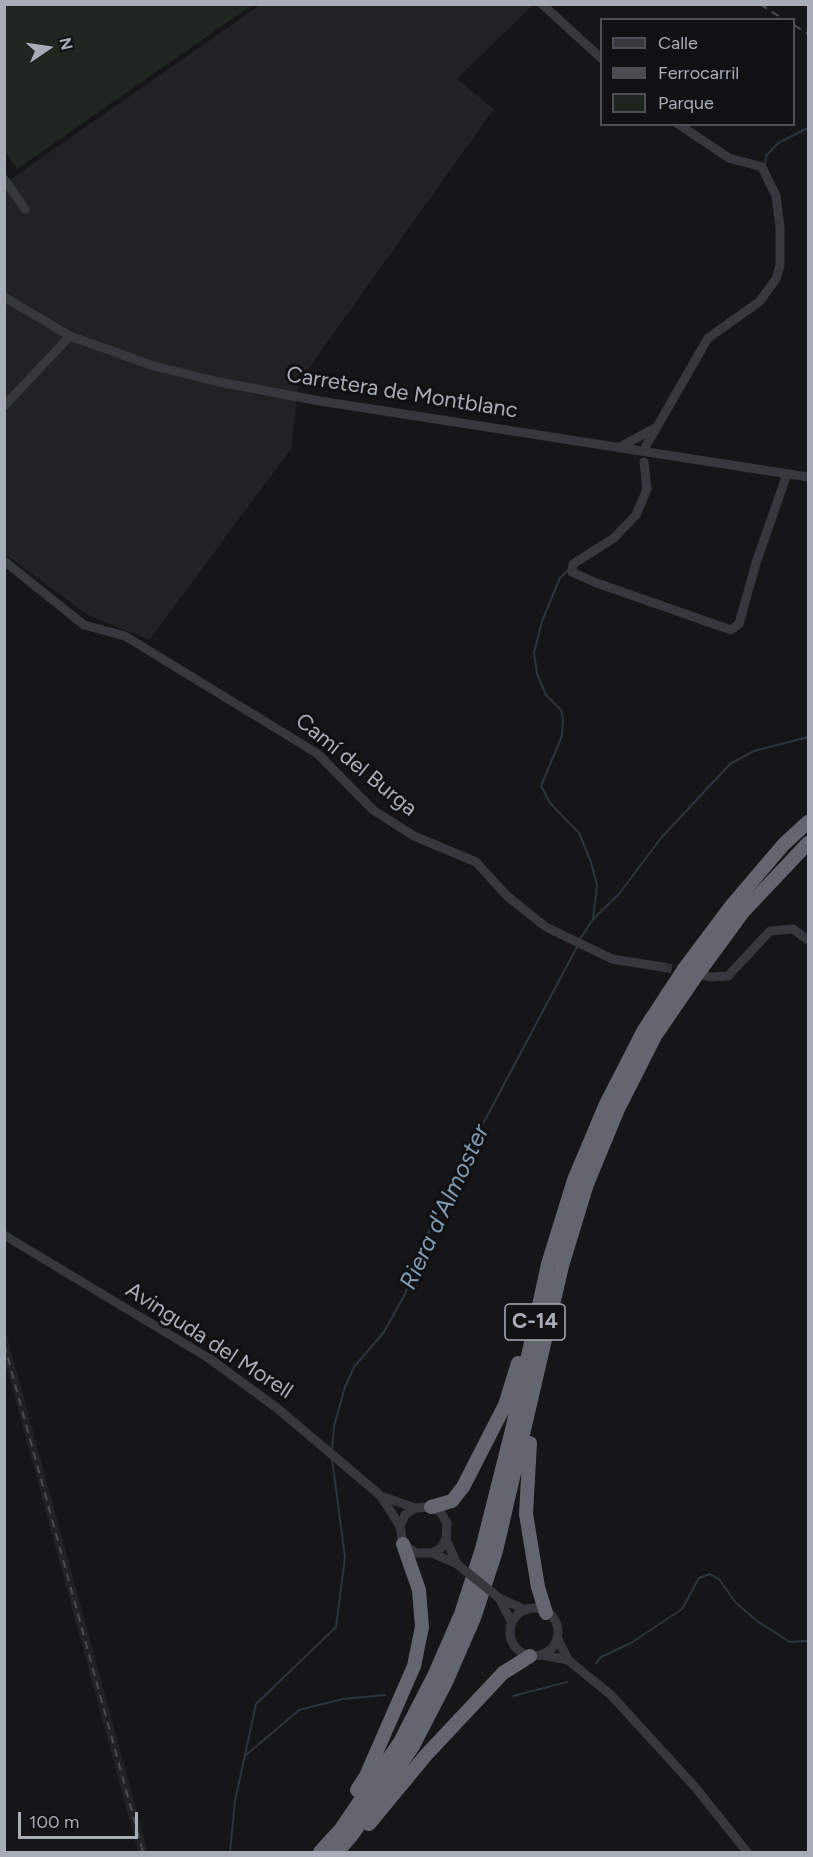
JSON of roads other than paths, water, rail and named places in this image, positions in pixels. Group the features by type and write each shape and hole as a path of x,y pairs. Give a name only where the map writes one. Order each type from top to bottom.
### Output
{"highway":[{"path":"784,844 808,817"},
{"name":"C-14","path":"321,1852 341,1829 400,1742 434,1676 461,1614 482,1549 512,1430 548,1264 580,1182 606,1104 644,1030 705,941 784,844 808,822"},
{"name":"C-14","path":"337,1852 352,1835 413,1746 447,1680 474,1618 496,1551 580,1182 655,1036 743,912 787,863 808,844"},
{"path":"431,1507 452,1501 464,1487 505,1405 542,1263 580,1182"},
{"path":"546,1612 538,1587 526,1514 528,1455 580,1182"},
{"path":"310,1852 336,1823 366,1776 414,1666 422,1627 419,1590 404,1544"},
{"path":"344,1852 457,1722 503,1673 536,1655"}],"street":[{"path":"542,4 600,57"},
{"path":"646,446 708,338 759,302 776,279 780,265 780,227 776,196 762,167 729,158 681,126"},
{"path":"4,179 25,209"},
{"name":"Carretera de Montblanc","path":"4,297 70,336 154,366 219,382 808,477"},
{"path":"4,406 70,336"},
{"path":"618,448 659,425"},
{"path":"644,462 647,489 636,515 614,537 573,564 572,572 594,582 731,630 740,624 756,563 787,474"},
{"name":"Camí del Burga","path":"4,561 84,625 125,636 293,737 318,754 373,810 414,836 476,862 507,896 546,927 612,959 663,967"},
{"path":"711,977 728,976 770,931 793,929 808,940"},
{"name":"Avinguda del Morell","path":"4,1235 210,1359 277,1408 381,1496 400,1526"},
{"name":"Avinguda del Morell","path":"381,1496 415,1508"},
{"path":"457,1564 447,1539 447,1523 441,1513 431,1507 415,1508 405,1515 400,1526 404,1544 416,1553 432,1553 457,1564 499,1598 526,1610 546,1612 555,1623 557,1637 568,1660 611,1695 695,1787 747,1852"},
{"path":"432,1553 441,1548 447,1539"},
{"path":"499,1598 512,1623 510,1637 513,1644 523,1654 568,1660"},
{"path":"512,1623 526,1610"},
{"path":"536,1655 552,1648 557,1637"}],"waterway":[{"path":"765,164 766,156 778,143 808,128"},
{"path":"569,569 560,578 542,621 534,653 537,674 546,695 561,710 563,720 562,736 541,786 550,803 579,833 591,862 597,885 593,919"},
{"name":"Riera d'Almoster","path":"580,939 593,919 619,894 661,838 730,764 754,751 808,737"},
{"name":"Riera d'Almoster","path":"332,1450 334,1426 345,1387 354,1367 384,1332 405,1294 424,1242 459,1169 578,945"},
{"name":"Riera d'Almoster","path":"230,1852 235,1801 256,1704 336,1627 345,1557 332,1459"},
{"path":"596,1663 601,1657 631,1643 682,1609 699,1578 710,1574 719,1579 736,1603 757,1621 790,1642 808,1641"},
{"path":"513,1696 567,1682"},
{"path":"246,1755 299,1710 343,1699 385,1695"}],"tunnel":[{"path":"663,967 711,977"}],"railway":[{"path":"760,4 782,18"},
{"path":"795,26 808,34"},
{"path":"4,1344 143,1852"}]}
